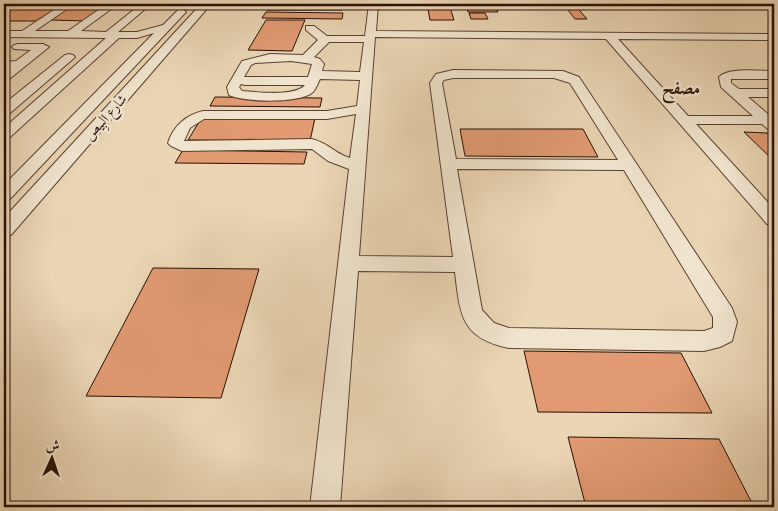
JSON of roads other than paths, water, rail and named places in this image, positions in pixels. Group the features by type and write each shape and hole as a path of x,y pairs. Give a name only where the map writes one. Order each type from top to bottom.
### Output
{"street":[{"path":"4,6 8,4"},
{"path":"24,34 69,4"},
{"path":"4,77 44,48 113,4"},
{"path":"4,135 146,4"},
{"name":"شارع البِيص","path":"4,195 189,4"},
{"name":"شارع البِيص","path":"4,230 206,4"},
{"path":"325,507 356,166 373,4"},
{"path":"137,35 166,27"},
{"path":"310,28 324,39 369,36 774,37"},
{"path":"4,34 137,35 144,37 151,43"},
{"path":"609,36 685,120 767,203 774,220"},
{"path":"308,59 311,52 323,44 324,39"},
{"path":"4,47 44,48"},
{"path":"4,111 69,57"},
{"path":"315,76 316,61 308,59 251,60 246,63 236,81 315,76 365,76"},
{"path":"4,65 19,65"},
{"path":"242,70 315,76"},
{"path":"453,74 554,74 568,76 577,82 724,315 726,328 719,338 704,341 509,338 489,332 474,319 471,311 448,164 436,83 438,79 453,74"},
{"path":"772,123 726,84 725,77 730,75 774,75"},
{"path":"736,93 774,94"},
{"path":"356,166 334,158 320,146 306,144 182,146 176,143 177,138 189,121 203,115 327,115 362,108"},
{"path":"320,146 327,115"},
{"path":"685,120 772,123"},
{"path":"448,164 629,165"},
{"path":"348,263 463,265"}],"district":[{"name":"مصفح","path":"681,88"}]}
